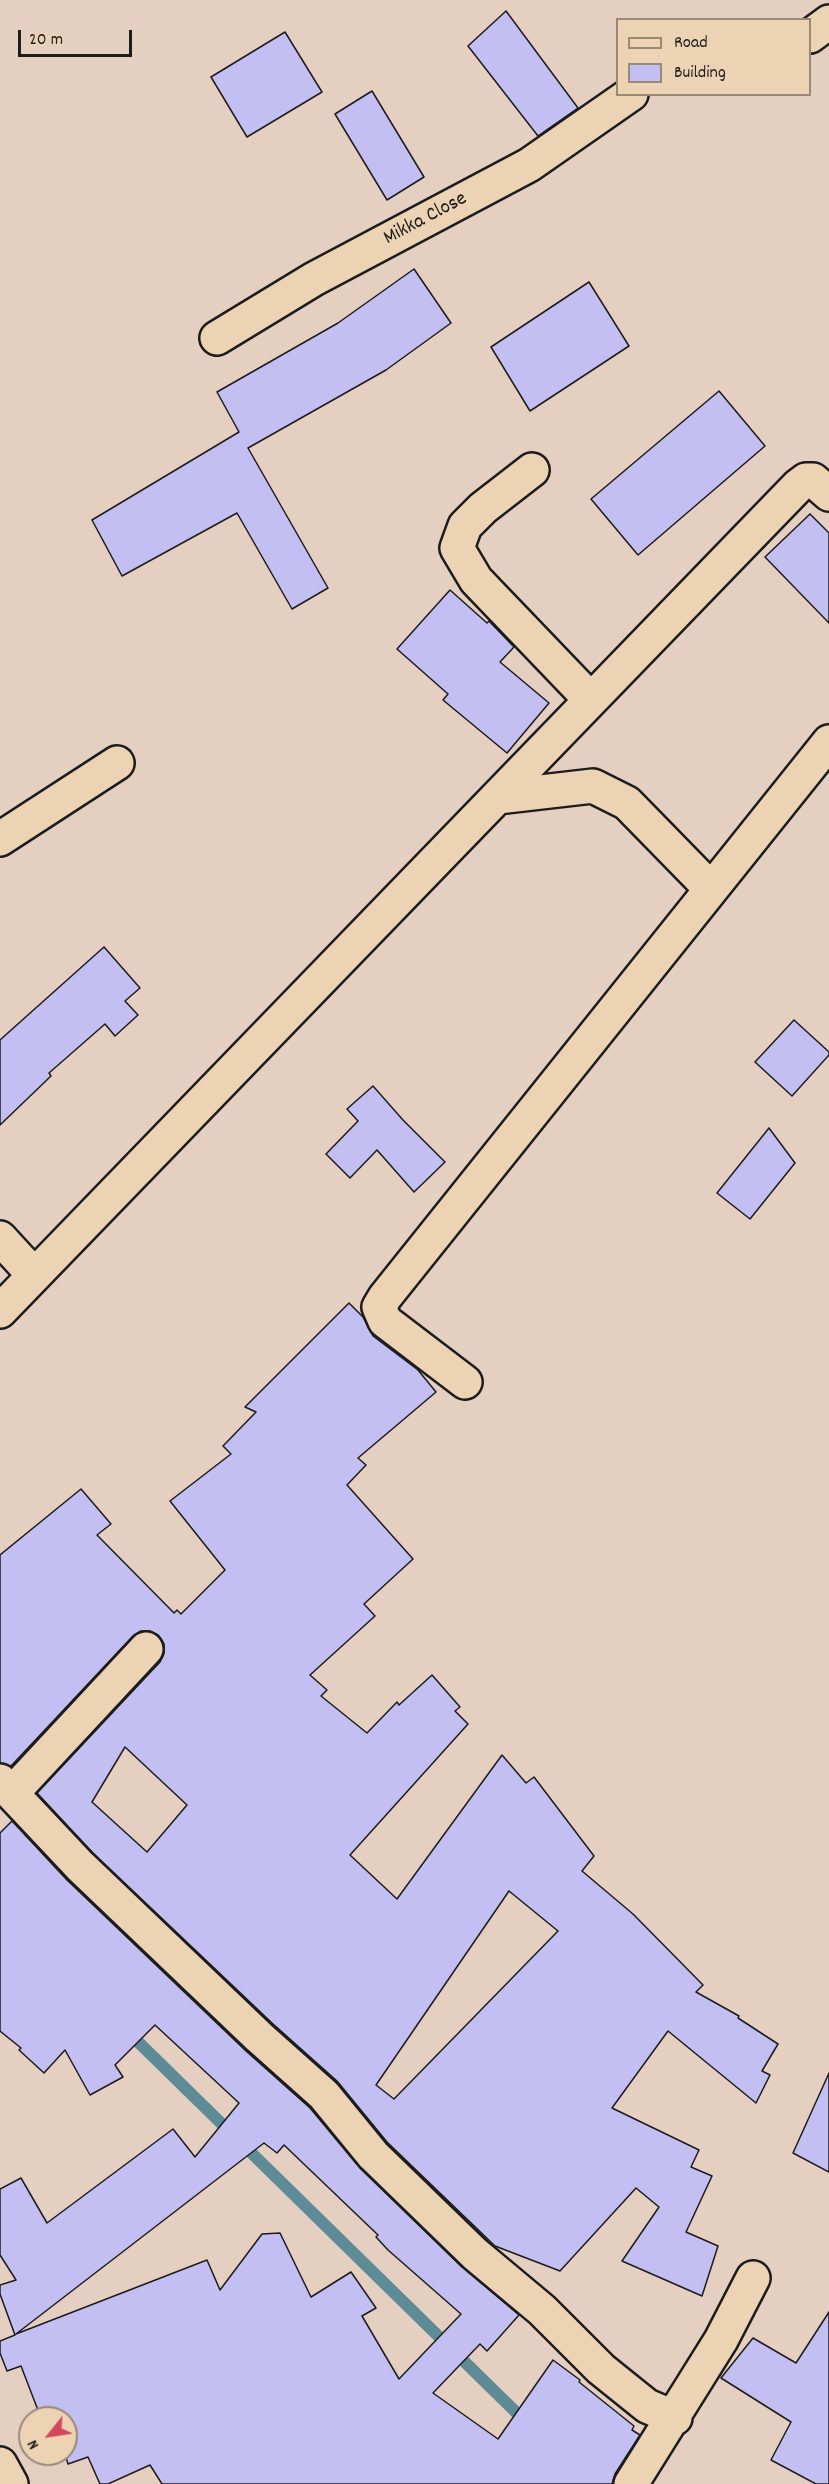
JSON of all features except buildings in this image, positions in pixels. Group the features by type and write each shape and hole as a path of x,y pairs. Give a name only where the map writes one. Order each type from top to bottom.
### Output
{"street":[{"path":"811,35 829,22"},
{"name":"Mikka Close","path":"217,338 314,279 529,165 628,96"},
{"path":"532,470 483,507 465,526 457,548 476,580 591,700"},
{"path":"0,1311 798,486 806,480 813,480 829,494"},
{"path":"465,1382 385,1321 379,1307 392,1287 829,742"},
{"path":"0,839 117,763"},
{"path":"498,797 593,786 627,803 711,889"},
{"path":"0,1238 34,1275"},
{"path":"146,1649 6,1787 80,1866 259,2037 324,2095 373,2155 475,2254 542,2310 600,2369 647,2406 675,2418"},
{"path":"631,2484 675,2418 721,2340 753,2278"},
{"path":"0,2464 11,2484"}],"waterway":[{"path":"127,2031 528,2424"}]}
